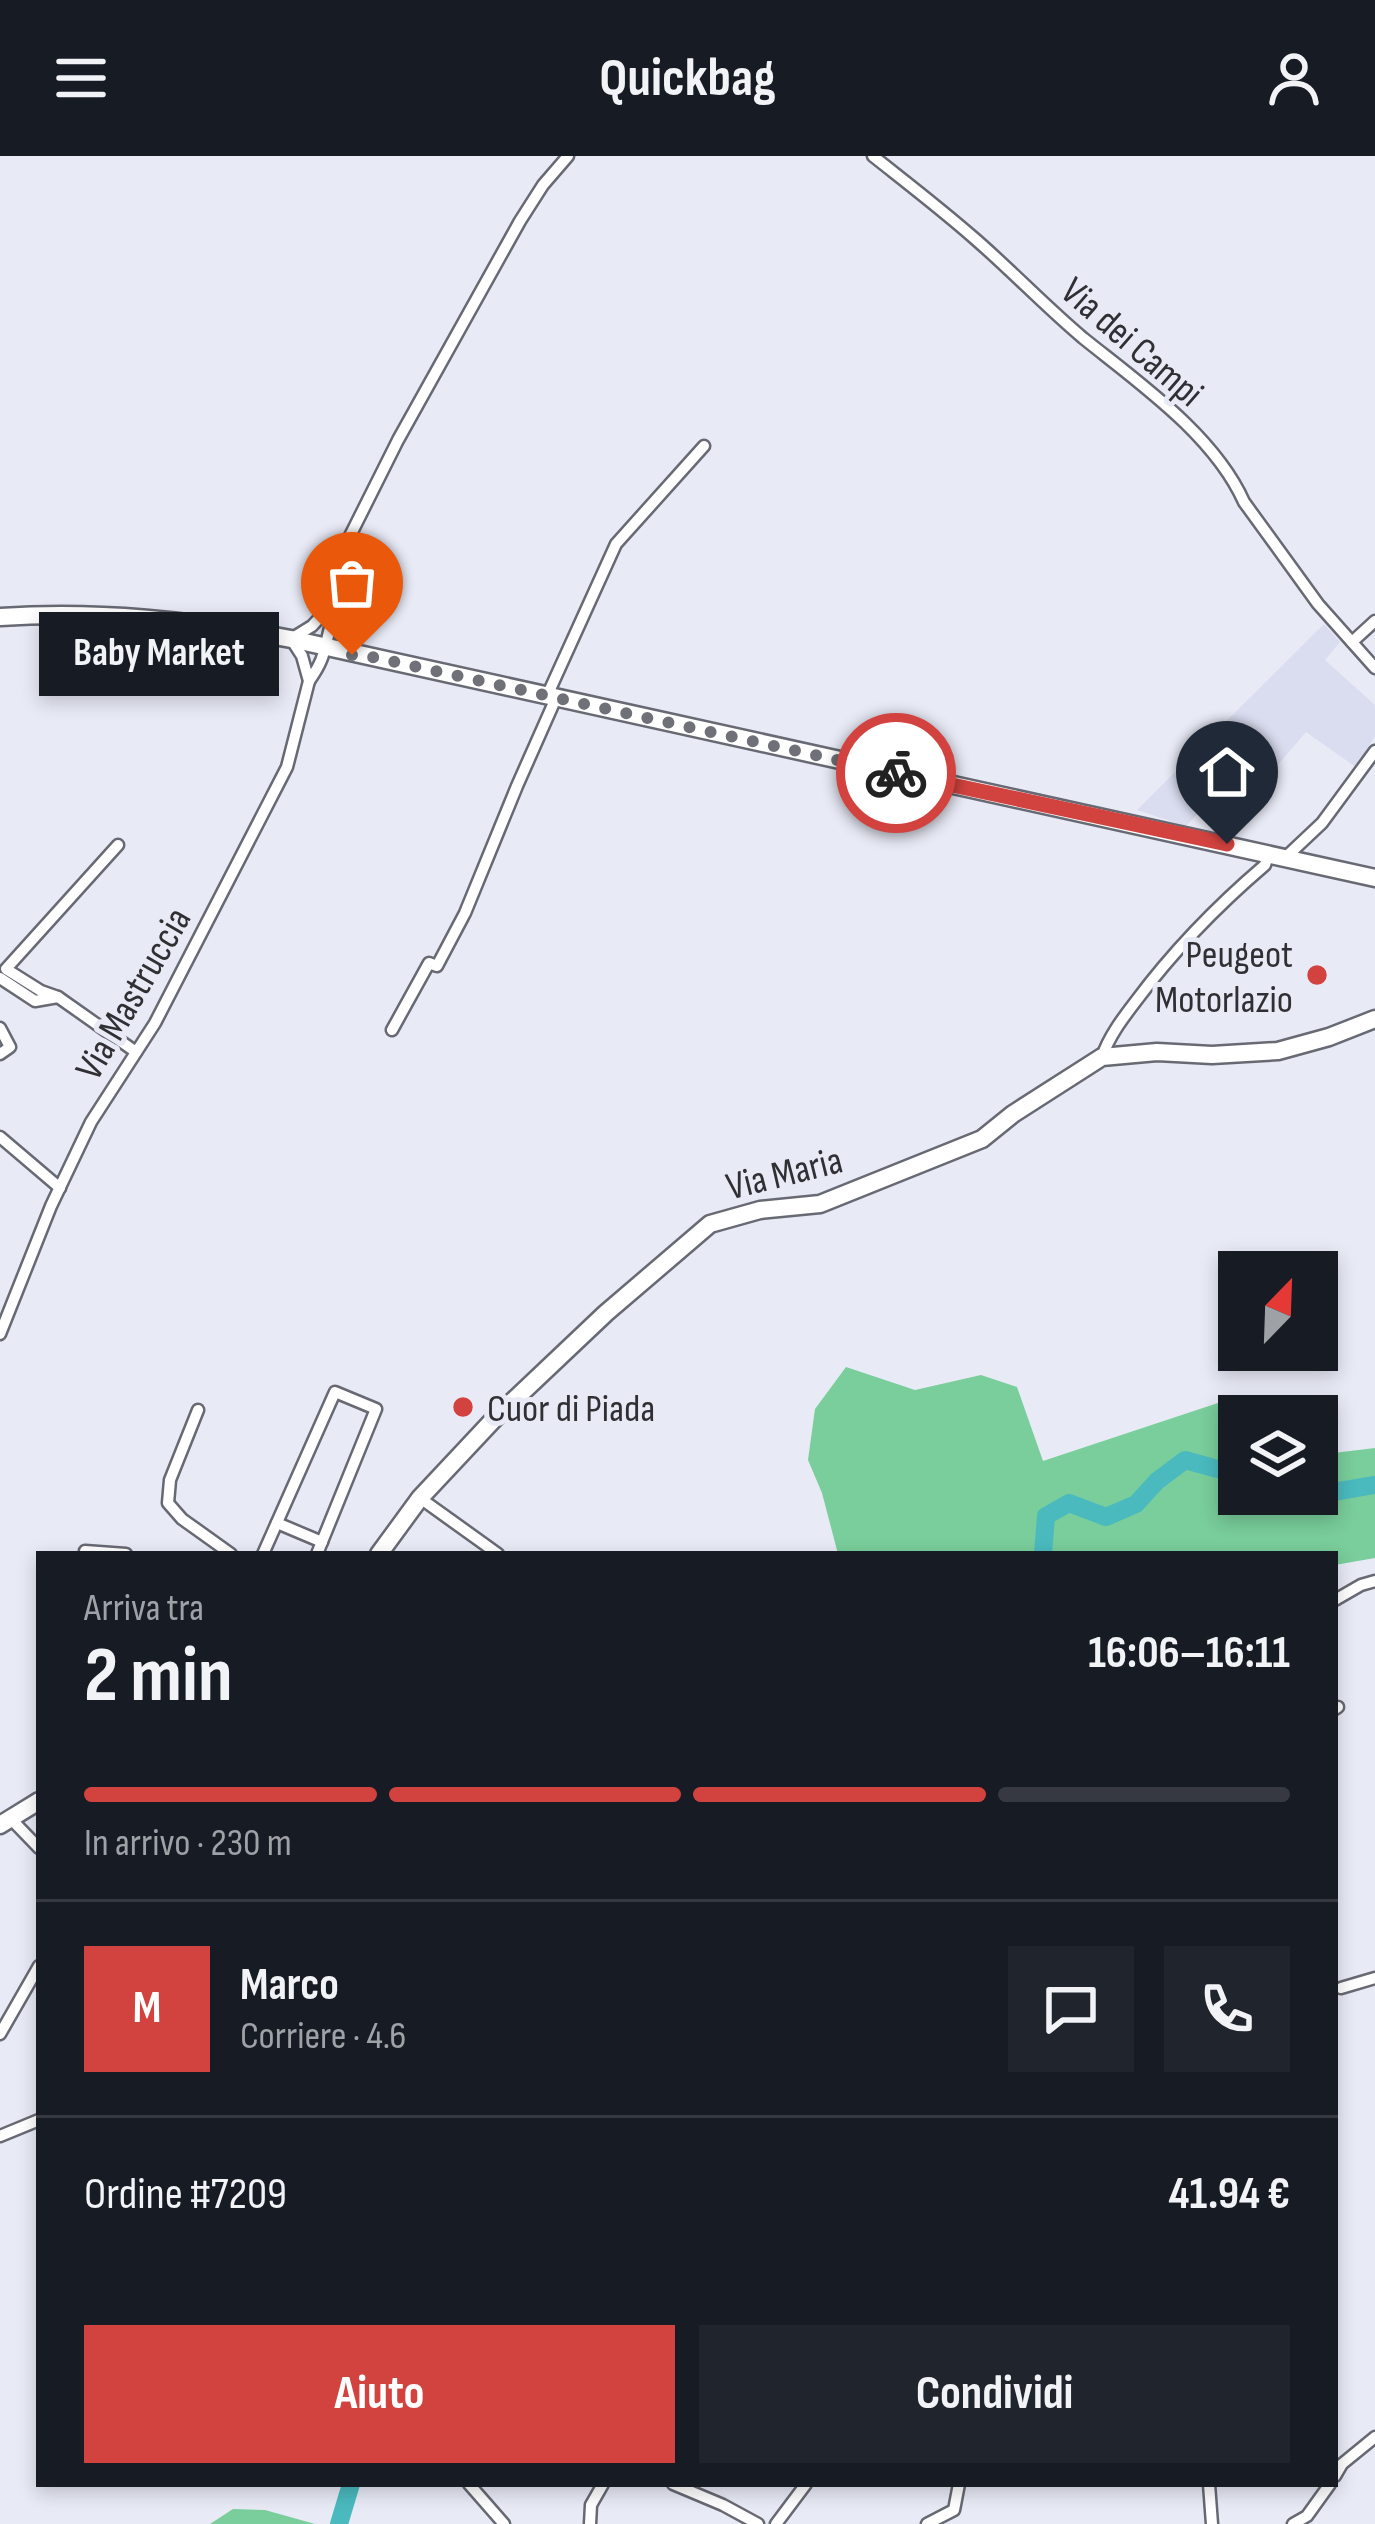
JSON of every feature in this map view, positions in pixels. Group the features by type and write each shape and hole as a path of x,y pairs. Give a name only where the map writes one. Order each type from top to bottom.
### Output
{"main road":[{"path":"0,617 98,614 207,624 1375,878"},
{"name":"Via Maria","path":"381,1551 421,1498 528,1386 710,1224 760,1210 820,1204 982,1139 1102,1058 1157,1052 1278,1051 1375,1019"},
{"path":"5,1822 36,1803"}],"street":[{"path":"359,654 326,620 346,544 520,221 568,156"},
{"name":"Via dei Campi","path":"873,156 972,236 1208,448 1318,604 1375,668"},
{"path":"392,1030 429,963 437,966 466,913 616,544 704,446"},
{"path":"326,620 291,640 312,674 359,654"},
{"name":"Via Mastruccia","path":"0,1334 92,1122 188,963 287,767 312,674 324,658 326,620"},
{"path":"1352,642 1375,621"},
{"path":"1102,1058 1107,1043 1172,955 1265,865 1322,823 1375,751"},
{"path":"118,845 6,969 136,1052"},
{"path":"0,978 35,1001 58,998"},
{"path":"0,1028 10,1047 0,1054"},
{"path":"0,1137 60,1188"},
{"path":"264,1551 335,1392 376,1409 320,1548 277,1523"},
{"path":"198,1410 170,1480 168,1503 227,1551"},
{"path":"421,1498 494,1551"},
{"path":"1338,1598 1375,1581"},
{"path":"5,1822 36,1847"},
{"path":"0,2034 36,1971"},
{"path":"1341,1988 1375,1978"},
{"path":"0,2136 36,2121"},
{"path":"1338,2471 1375,2437"},
{"path":"472,2487 504,2524"},
{"path":"590,2524 591,2505 601,2487"},
{"path":"679,2487 758,2524"},
{"path":"776,2524 804,2487"},
{"path":"927,2524 954,2510 958,2487"},
{"path":"1209,2487 1212,2524"},
{"path":"1293,2524 1307,2516 1328,2487"}],"shaded area":[{"path":"1324,624 1340,642 1325,660 1375,705 1375,736 1357,768 1306,732 1243,806 1221,789 1186,826 1137,810"}],"green space":[{"path":"846,1367 915,1390 981,1375 1017,1387 1043,1461 1218,1403 1218,1515 1338,1515 1338,1452 1375,1448 1375,1558 1338,1564 1338,1551 837,1551 808,1460 815,1409"},
{"path":"233,2509 265,2510 315,2524 210,2524"}],"waterway":[{"path":"1043,1551 1046,1516 1069,1503 1106,1517 1136,1504 1185,1460 1218,1469"},
{"path":"1338,1491 1375,1485"},
{"path":"339,2524 350,2487"}],"way so far":[{"path":"352,655 896,773"}],"place":[{"name":"Baby Market","path":"352,655"},
{"name":"Peugeot Motorlazio","path":"1317,975"},
{"name":"Cuor di Piada","path":"463,1407"}],"route":[{"path":"896,773 1227,844"}]}
